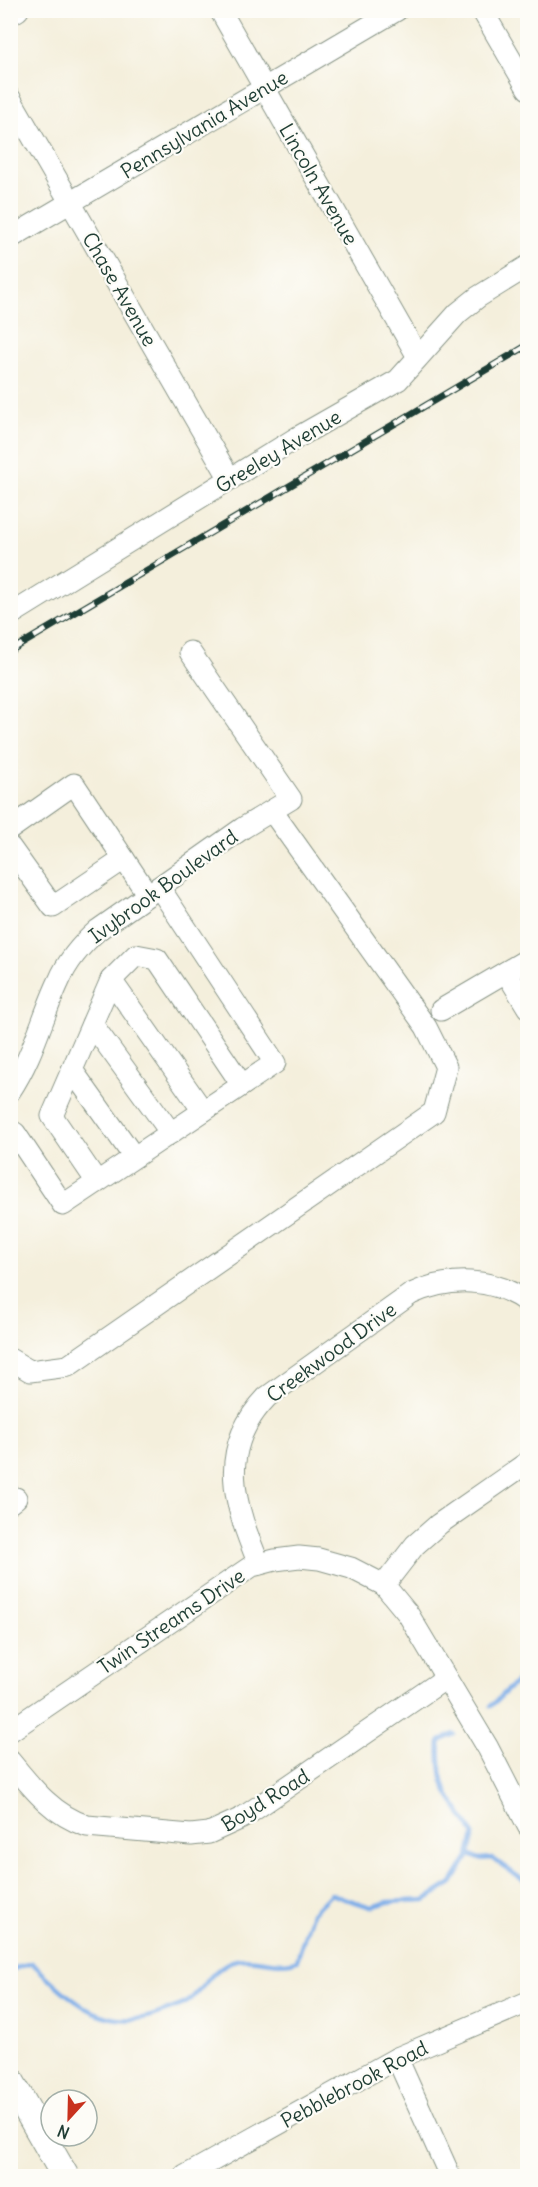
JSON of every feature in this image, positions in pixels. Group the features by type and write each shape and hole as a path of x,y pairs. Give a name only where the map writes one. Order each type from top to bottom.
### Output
{"main road":[{"path":"11,2082 65,2176"}],"street":[{"path":"10,15 18,10"},
{"name":"Lincoln Avenue","path":"220,10 418,357"},
{"name":"Pennsylvania Avenue","path":"10,238 397,10"},
{"path":"482,10 528,89"},
{"name":"Chase Avenue","path":"10,98 230,479"},
{"name":"Greeley Avenue","path":"10,615 230,479 398,380 458,313 478,297 528,266"},
{"name":"Ivybrook Boulevard","path":"10,1091 22,1074 59,980 68,964 98,930 243,828 291,799 190,652"},
{"path":"10,829 74,784 124,859 153,891 276,1063 63,1205 15,1133 10,1130"},
{"path":"10,1359 30,1371 68,1366 434,1112 446,1067 426,1027 272,811"},
{"path":"10,847 53,907 124,859"},
{"path":"97,1182 52,1116 111,980 136,955 157,958 242,1085"},
{"path":"441,1010 528,959"},
{"path":"506,972 528,1008"},
{"path":"111,980 203,1111"},
{"path":"92,1024 171,1132"},
{"path":"72,1070 134,1157"},
{"name":"Creekwood Drive","path":"259,1564 239,1511 233,1470 236,1449 244,1427 256,1408 267,1397 411,1294 429,1287 462,1281 487,1284 507,1291 528,1303"},
{"path":"384,1585 415,1545 439,1524 528,1462"},
{"name":"Twin Streams Drive","path":"10,1731 231,1579 259,1564 299,1557 319,1559 351,1568 384,1585 408,1614 488,1748 528,1826"},
{"name":"Boyd Road","path":"10,1761 34,1791 62,1815 73,1821 87,1826 191,1835 209,1833 243,1818 446,1678"},
{"name":"Pebblebrook Road","path":"185,2176 397,2058 528,2002"},
{"path":"397,2058 450,2176"}],"waterway":[{"path":"491,1706 522,1676 528,1674"},
{"path":"10,1970 32,1963 60,1989 89,2010 121,2020 140,2019 186,2003 211,1976 230,1962 246,1959 281,1963 297,1960 312,1913 331,1894 371,1907 388,1902 425,1900 452,1883 469,1855 474,1835 448,1794 442,1775 440,1741 454,1734"},
{"path":"469,1855 480,1859 492,1858 523,1880"}],"railway":[{"path":"10,651 528,345"}]}
